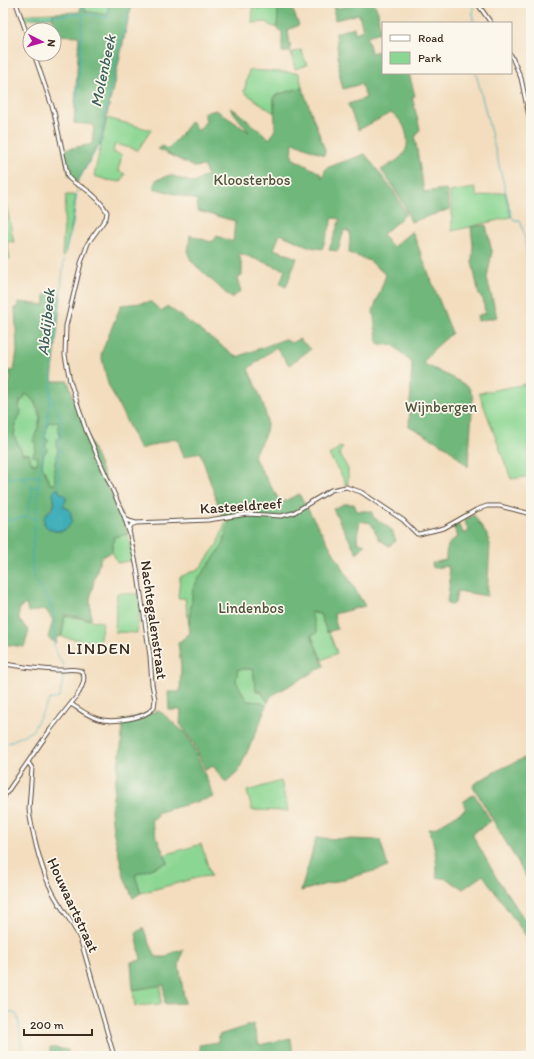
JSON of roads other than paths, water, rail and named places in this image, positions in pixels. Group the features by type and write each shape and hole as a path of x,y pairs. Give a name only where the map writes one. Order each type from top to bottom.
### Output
{"street":[{"path":"16,3 23,22"},
{"path":"477,3 490,22"},
{"path":"512,57 521,78 531,126"},
{"name":"Nachtegalenstraat","path":"37,62 54,112 68,177 74,184 84,188 94,196 107,212 107,216 88,243 81,263 66,326 65,355 69,376 86,430 124,516 129,524 137,568 155,700 154,707 147,713 115,721 98,719 71,704"},
{"name":"Kasteeldreef","path":"129,524 208,520 248,514 281,516 293,513 331,490 342,488 352,488 361,492 403,520 417,534 444,528 476,510 489,507 500,506 531,514"},
{"path":"3,664 79,671 82,673 83,680 80,690 71,704 50,730 3,798"},
{"name":"Houwaartstraat","path":"28,762 32,768 30,817 41,864 54,894 76,928 81,941 114,1056"}],"water":[{"path":"56,489 59,489 59,492 65,495 66,500 63,506 70,510 72,521 67,529 61,531 48,529 44,521 46,514 54,506 55,503 53,493"}],"waterway":[{"path":"83,3 83,10"},
{"path":"108,3 108,15"},
{"name":"Molenbeek","path":"100,143 109,92 130,3"},
{"path":"473,3 473,22"},
{"path":"76,119 83,14"},
{"path":"29,17 84,14"},
{"path":"87,14 108,18 108,16"},
{"path":"476,74 512,217 514,220 520,220 524,234 527,258"},
{"name":"Abdijbeek","path":"79,180 99,145"},
{"name":"Abdijbeek","path":"64,257 73,224 77,190"},
{"path":"64,260 32,553 33,575 37,584 49,601 54,615 54,646 64,666"},
{"path":"528,260 531,278"},
{"path":"50,392 54,400 54,406 61,419 59,440 61,452 59,454 58,473 59,489"},
{"path":"3,480 14,477 40,476"},
{"path":"23,477 25,482 30,484 32,489 32,496 28,507 28,515"},
{"path":"33,487 39,487"},
{"path":"3,522 28,516 36,519"},
{"path":"8,743 32,731 50,699 56,699 60,696 64,673"},
{"path":"3,1010 16,1014 18,1018 23,1056"}],"district":[{"name":"LINDEN","path":"99,648"}],"park label":[{"name":"Kloosterbos","path":"252,180"},
{"name":"Wijnbergen","path":"441,407"},
{"name":"Lindenbos","path":"251,608"}]}
